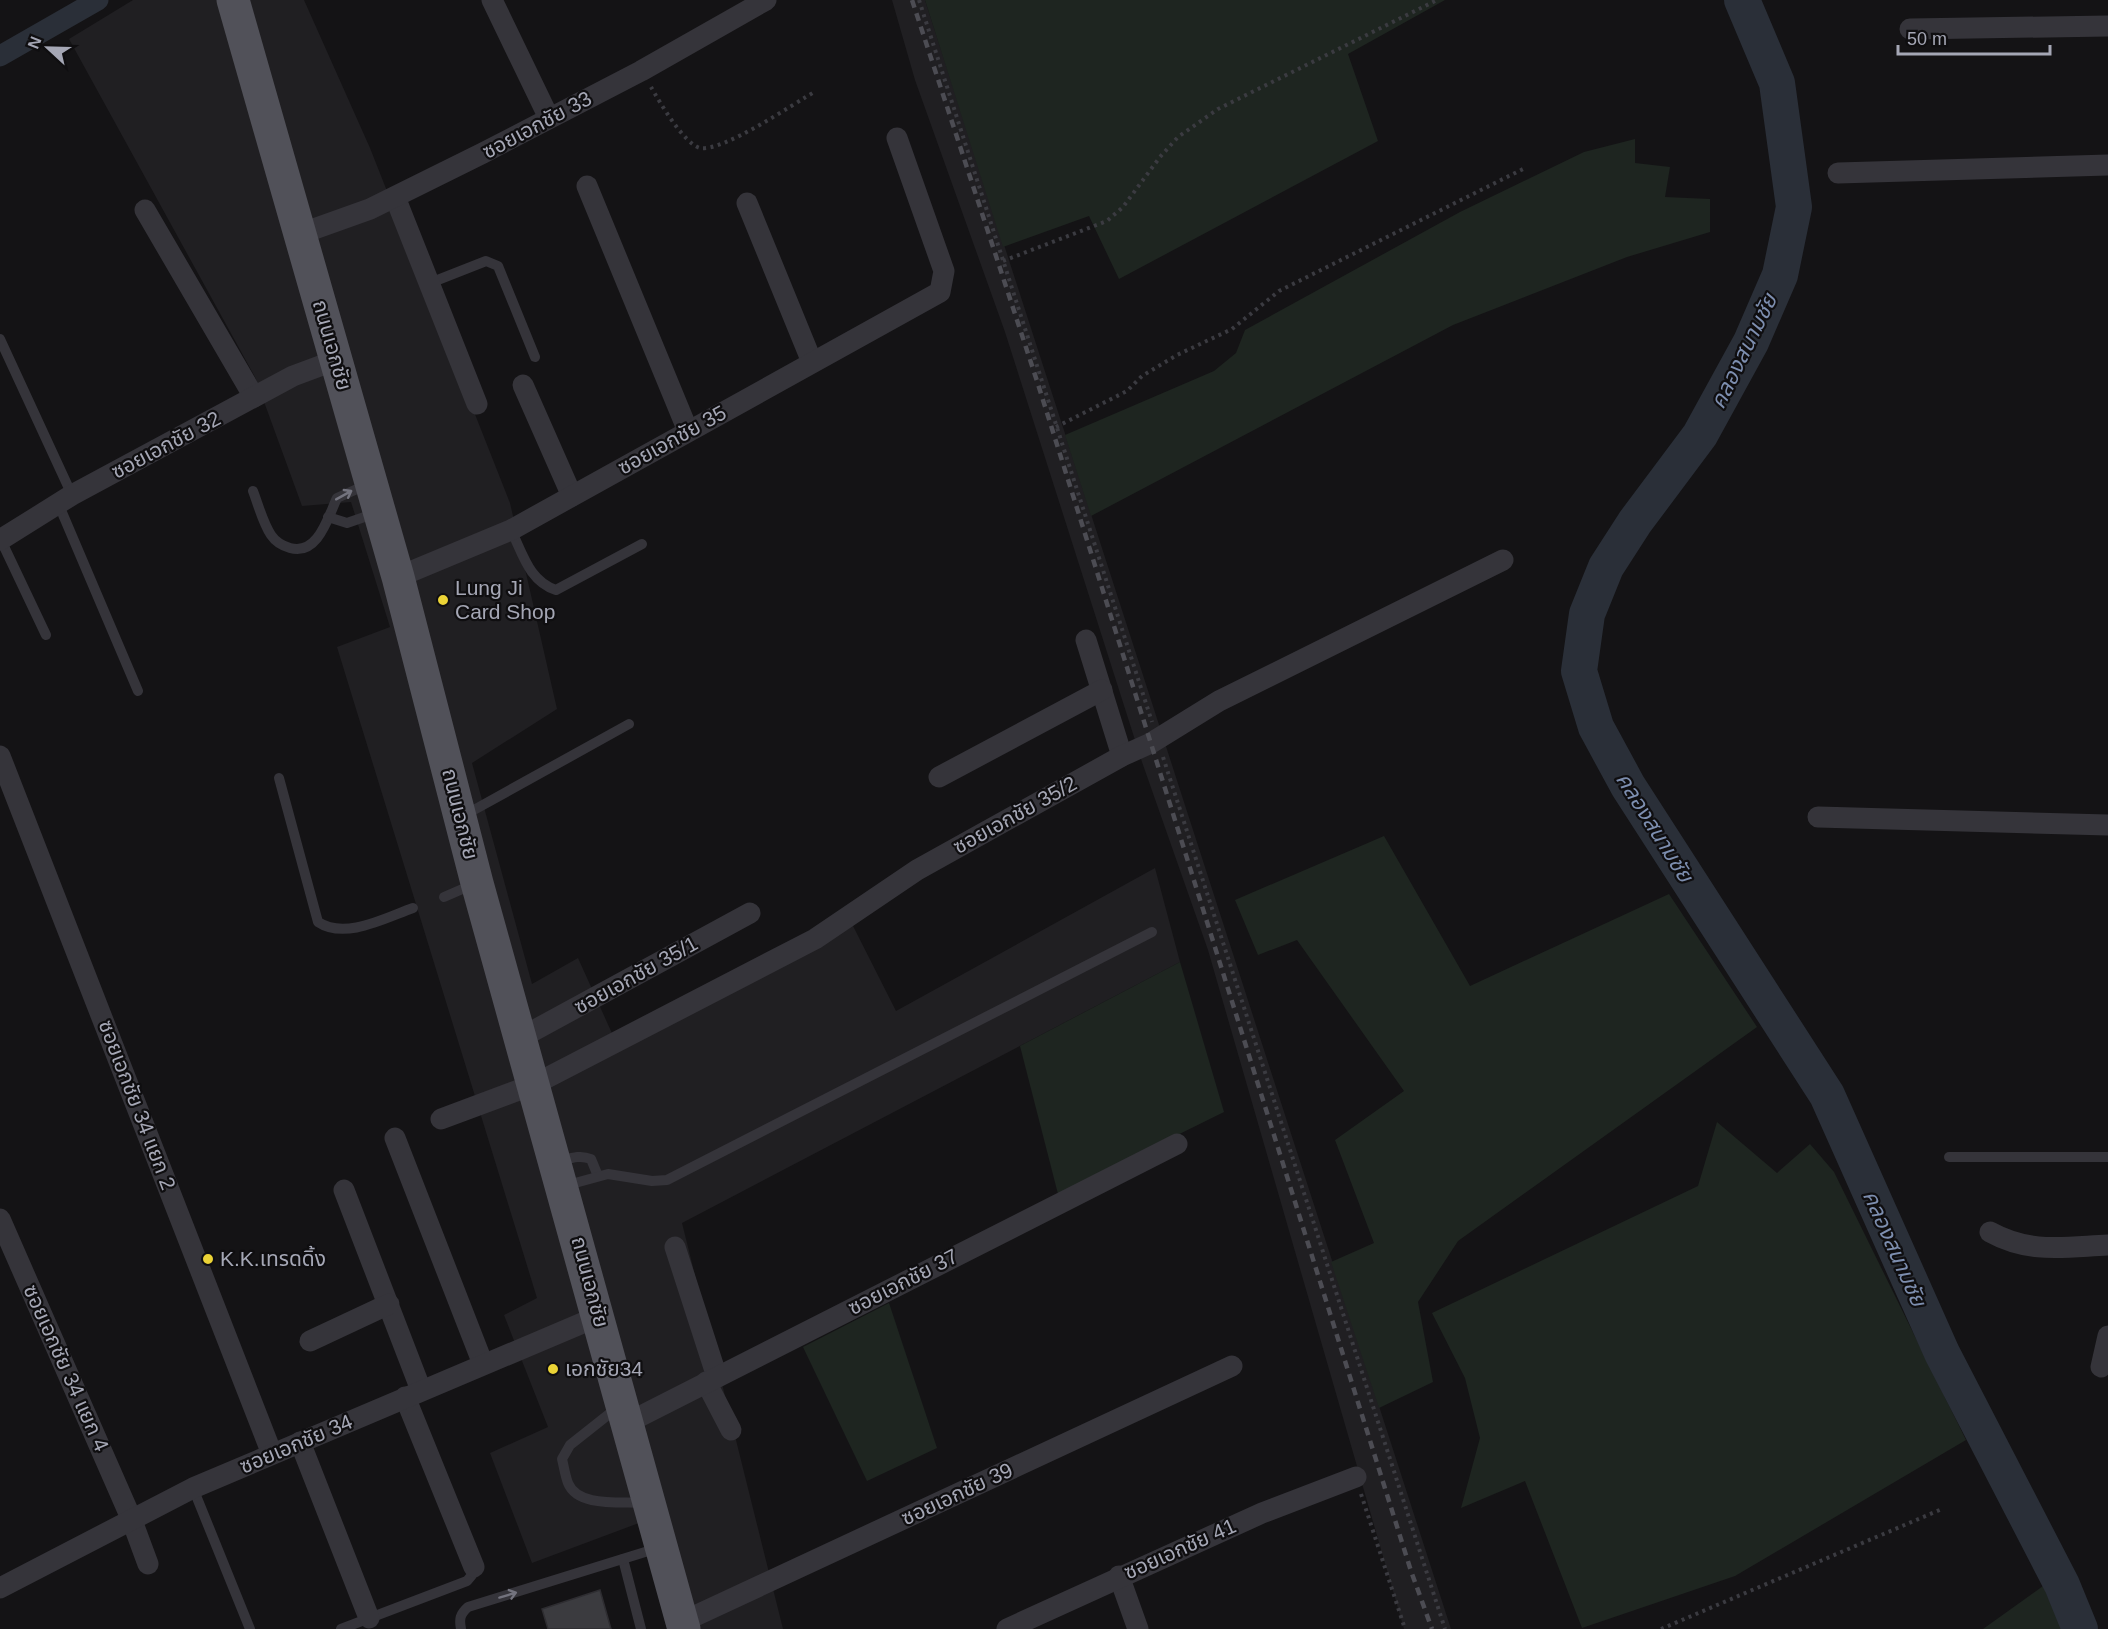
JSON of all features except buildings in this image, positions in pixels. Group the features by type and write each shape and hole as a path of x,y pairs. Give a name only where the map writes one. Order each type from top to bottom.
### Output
{"main road":[{"name":"ถนนเอกชัย","path":"233,0 398,577 477,883 522,1037 683,1625"}],"street":[{"path":"492,0 549,118"},
{"name":"ซอยเอกชัย 33","path":"300,234 370,209 641,71 732,8 766,0"},
{"path":"1910,29 2108,26"},
{"name":"ซอยเอกชัย 35","path":"398,577 511,530 940,292 944,271 897,138"},
{"path":"1838,173 2108,165"},
{"path":"586,186 688,430"},
{"path":"395,196 477,404"},
{"path":"747,203 812,362"},
{"path":"145,210 254,397"},
{"name":"ซอยเอกชัย 32","path":"0,539 65,499 293,376 336,360"},
{"path":"523,385 572,496"},
{"name":"ซอยเอกชัย 35/2","path":"441,1119 535,1084 815,939 917,870 1122,756 1158,739 1219,701 1503,560"},
{"path":"1086,640 1122,756"},
{"path":"939,777 1102,690"},
{"name":"ซอยเอกชัย 34 แยก 2","path":"0,756 272,1454"},
{"path":"1818,817 2108,825"},
{"name":"ซอยเอกชัย 35/1","path":"522,1037 750,913"},
{"path":"395,1138 483,1364"},
{"name":"ซอยเอกชัย 37","path":"626,1412 711,1379 1177,1143"},
{"path":"344,1190 389,1304 413,1394 474,1567"},
{"name":"ซอยเอกชัย 34 แยก 4","path":"0,1219 131,1518 148,1564"},
{"path":"1990,1232 2009,1243 2032,1248 2108,1245"},
{"path":"675,1247 711,1379 731,1431"},
{"path":"310,1341 389,1304"},
{"name":"ซอยเอกชัย 34","path":"1,1585 193,1488 599,1316"},
{"path":"2101,1367 2108,1336"},
{"name":"ซอยเอกชัย 39","path":"683,1625 1232,1366"},
{"path":"300,1442 369,1618"},
{"name":"ซอยเอกชัย 41","path":"1007,1629 1119,1576 1262,1513 1356,1476"},
{"path":"1119,1576 1138,1629"}],"lane":[{"path":"430,283 486,261 498,266 535,357"},
{"path":"0,339 65,499 138,692"},
{"path":"253,490 271,535 284,546 298,550 310,545 319,537 337,498 375,498"},
{"path":"328,517 347,523 375,498"},
{"path":"511,530 531,574 543,586 556,590 642,544"},
{"path":"0,539 46,635"},
{"path":"460,817 629,724"},
{"path":"279,778 318,922 329,929 357,927 414,909"},
{"path":"444,897 477,883"},
{"path":"560,1174 598,1176 608,1174 652,1181 667,1180 1152,932"},
{"path":"560,1174 578,1156 591,1159 598,1176"},
{"path":"1948,1157 2108,1157"},
{"path":"626,1412 570,1445 562,1459 568,1485 577,1495 597,1500 650,1504"},
{"path":"193,1488 250,1629"},
{"path":"462,1629 459,1620 468,1607 663,1547"},
{"path":"623,1559 641,1629"},
{"path":"341,1629 467,1581 474,1567"}],"path":[{"path":"919,0 1445,1629"},
{"path":"1003,261 1107,220 1123,207 1178,137 1218,108 1437,0"},
{"path":"641,71 679,129 690,143 701,148 726,144 816,91"},
{"path":"1056,427 1127,391 1142,376 1232,329 1279,291 1523,169"},
{"path":"1356,1476 1405,1629"},
{"path":"1661,1629 1942,1509"}],"shaded area":[{"path":"133,0 304,0 370,148 510,503 557,709 472,763 532,984 578,958 620,1051 851,922 896,1011 1155,868 1180,962 682,1223 783,1629 667,1629 639,1523 532,1563 490,1453 548,1427 504,1315 537,1298 337,647 390,627 351,502 302,506 255,377 69,39"},
{"path":"892,0 925,0 1451,1629 1404,1629 1208,950 1142,762 1005,332 915,80"},
{"path":"925,0 1445,0 1348,54 1378,141 1119,279 1089,216 1003,247"},
{"path":"1635,139 1635,163 1670,167 1665,197 1710,199 1710,232 1627,257 1453,325 1091,516 1065,435 1214,371 1236,353 1245,330 1460,212 1584,152"},
{"path":"1384,836 1470,986 1669,894 1757,1027 1458,1241 1418,1302 1433,1382 1379,1408 1331,1262 1374,1243 1335,1140 1404,1091 1297,940 1258,955 1235,900"},
{"path":"1180,962 1224,1112 1058,1194 1020,1046"},
{"path":"1717,1122 1777,1173 1810,1144 1834,1172 1966,1440 1735,1576 1582,1628 1525,1481 1461,1508 1480,1438 1465,1378 1432,1313 1698,1186"},
{"path":"889,1303 937,1448 867,1481 803,1347"},
{"path":"2043,1586 2062,1629 1983,1629"}],"waterway":[{"path":"0,56 98,0"},
{"name":"คลองสนามชัย","path":"1742,0 1777,83 1794,207 1780,275 1751,342 1700,435 1635,522 1606,567 1587,614 1579,671 1596,727 1628,786 1827,1095 1942,1353 2062,1585 2080,1629"}],"railway":[{"path":"912,0 1037,381 1411,1571 1432,1629"}],"place":[{"name":"Lung Ji Card Shop","path":"443,600"},
{"name":"K.K.เทรดดิ้ง","path":"208,1259"},
{"name":"เอกชัย34","path":"553,1369"}]}
